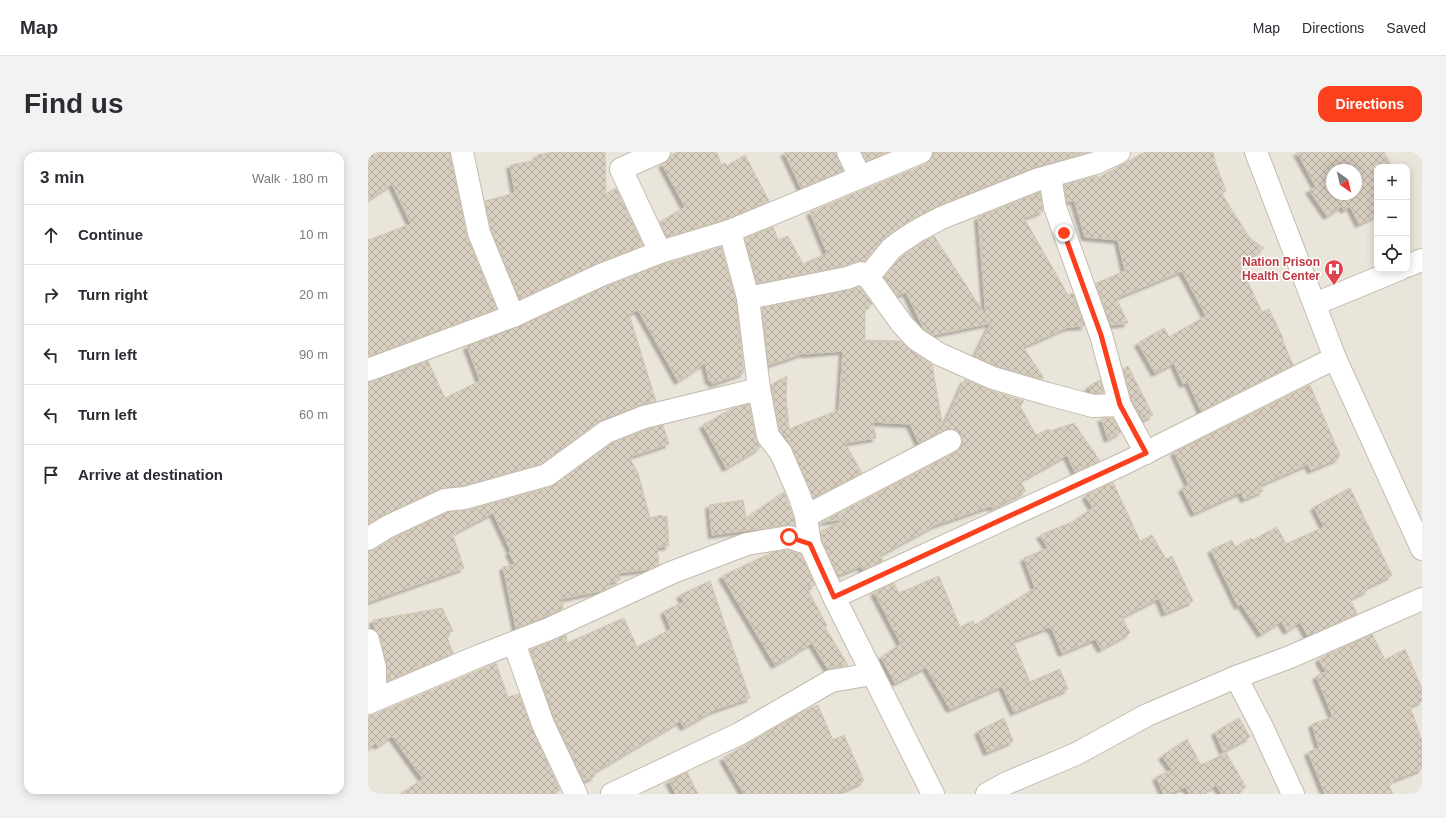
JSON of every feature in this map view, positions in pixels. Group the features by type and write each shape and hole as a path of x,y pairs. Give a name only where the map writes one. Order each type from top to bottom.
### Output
{"street":[{"path":"462,152 479,233 513,316"},
{"path":"659,152 618,161 660,252"},
{"path":"848,152 860,177"},
{"path":"368,370 513,316 601,275 660,252 730,231 921,152"},
{"path":"868,277 891,249 922,228 941,218 1039,179 1096,163 1119,152"},
{"path":"1256,152 1335,358 1422,549"},
{"path":"1050,176 1055,207 1101,335 1120,405 1146,453"},
{"path":"730,231 748,298 758,389 768,436 781,453 800,497 806,516 810,544 834,597 933,794"},
{"path":"1410,265 1422,260"},
{"path":"1315,304 1393,272"},
{"path":"748,298 847,278 861,273 868,277 902,324 916,339 939,354 993,378 1048,394 1092,406 1120,405"},
{"path":"834,597 1146,453 1335,358"},
{"path":"368,539 387,528 445,500 465,498 547,475 606,432 644,417 758,389"},
{"path":"806,516 950,441"},
{"path":"368,640 375,668 373,701 479,656 549,629 673,572 747,544 789,537 810,544"},
{"path":"987,794 1007,783 1076,754 1147,715 1290,656 1422,599"},
{"path":"514,643 543,724 576,794"},
{"path":"612,794 741,733 831,681 872,674"},
{"path":"1236,677 1262,727 1293,794"}],"shaded area":[{"path":"368,152 1422,152 1422,794 368,794"}],"building":[{"path":"368,152 450,152 467,236 497,309 368,357 368,240 411,224 392,184 368,200"},
{"path":"553,152 605,152 606,194 616,188 643,245 596,264 520,299 491,229 485,201 515,193 510,165 538,160 537,155"},
{"path":"677,152 717,152 721,165 725,163 727,166 745,155 769,201 726,219 667,237 660,222 685,207 662,164 669,160 670,156"},
{"path":"784,152 836,152 843,171 801,188"},
{"path":"862,152 888,152 866,161"},
{"path":"933,152 1089,152 1034,167 935,207 892,232 881,241 865,261 857,261 844,266 757,283 745,238 773,227 778,240 788,236 803,264 827,253 810,212 926,164 931,159"},
{"path":"1145,152 1213,152 1215,162 1226,191 1221,193 1250,238 1264,248 1240,265 1262,312 1269,309 1283,338 1282,339 1293,365 1201,411 1188,382 1183,384 1174,363 1155,373 1138,343 1164,328 1169,337 1206,316 1182,271 1116,298 1128,323 1111,325 1096,283 1125,271 1118,240 1085,237 1074,200 1067,202 1064,185 1097,176 1098,178"},
{"path":"1297,152 1384,152 1390,164 1374,164 1374,216 1359,224 1350,206 1344,210 1342,206 1327,216 1309,190 1316,187"},
{"path":"1040,192 1043,211 1024,218 1068,295 1073,293 1085,326 1068,327 1023,347 1044,378 1042,379 997,366 975,356 991,323 933,335 924,329 906,292 897,296 884,277 900,258 934,236 986,316 978,217"},
{"path":"721,247 736,300 744,373 712,384 712,380 709,381 705,363 678,381 638,310 629,314 656,401 639,405 601,420 541,464 463,486 440,489 368,524 368,382 428,361 445,398 480,381 467,346 518,327 606,286 664,264"},
{"path":"860,287 873,304 865,307 865,340 901,341 909,349 932,364 943,428 965,379 989,390 1024,401 1020,406 1036,435 1049,429 1050,431 1074,423 1100,461 1075,472 1067,455 1020,481 1026,491 992,508 991,506 935,525 880,555 883,561 863,570 861,566 838,575 822,540 821,531 847,519 822,522 956,452 960,448 962,442 961,435 956,430 951,429 944,430 919,443 910,424 873,422 876,438 845,443 862,473 813,498 792,448 784,434 783,435 780,431 771,385 787,376 786,396 789,429 839,410 843,351 804,353 769,365 762,308"},
{"path":"1128,366 1153,415 1143,420 1132,400 1123,369"},
{"path":"1100,380 1104,393 1091,393 1089,386"},
{"path":"1310,385 1340,455 1338,456 1339,458 1311,470 1308,464 1260,485 1263,491 1244,499 1241,492 1194,513 1182,488 1189,485 1174,452"},
{"path":"749,404 756,438 761,447 726,468 703,425 731,409"},
{"path":"1101,418 1113,418 1121,432 1108,439"},
{"path":"663,425 669,444 629,457 638,473 650,518 662,515 663,517 667,516 669,546 657,547 659,565 650,569 618,573 620,580 608,583 610,587 604,590 562,599 563,609 516,628 503,567 515,564 509,552 511,551 493,513 456,532 457,533 453,536 464,568 368,602 368,551 375,550 393,538 448,512 468,510 551,487 612,443 648,429"},
{"path":"1113,482 1140,541 1152,535 1166,559 1172,556 1193,601 1165,613 1159,598 1122,617 1130,633 1101,649 1095,639 1062,653 1052,629 1051,630 1049,627 1013,641 1030,682 1060,669 1068,689 1014,712 1002,686 950,709 926,667 895,683 881,657 901,644 874,592 894,583 899,593 939,576 960,627 973,621 975,625 1035,588 1024,558 1048,548 1040,535 1072,522 1093,508 1086,495"},
{"path":"1350,488 1392,575 1367,587 1368,590 1350,599 1357,614 1308,636 1300,622 1287,631 1281,621 1261,634 1241,604 1238,606 1211,550 1232,540 1235,547 1251,538 1253,540 1277,527 1286,544 1324,527 1314,507"},
{"path":"784,492 795,525 712,535 709,505 743,500 746,518"},
{"path":"788,550 801,554 815,585 807,588 827,626 825,627 848,665 828,669 812,643 775,665 722,576 773,552"},
{"path":"710,581 750,698 712,711 684,727 680,721 594,772 595,776 584,781 555,719 530,650 566,635 567,643 624,618 637,647 671,629 664,611 684,602 680,595"},
{"path":"442,608 453,631 446,634 453,653 388,681 387,665 380,637 375,630 373,620"},
{"path":"1372,634 1385,660 1405,649 1422,689 1422,701 1410,706 1422,741 1422,769 1393,780 1393,782 1388,784 1393,794 1325,794 1308,752 1319,748 1312,724 1333,717 1316,676 1326,672 1319,660 1320,658"},
{"path":"496,663 508,697 519,694 532,729 560,790 552,794 400,794 423,779 392,736 378,746 376,743 368,749 368,715 373,715"},
{"path":"818,705 833,740 844,735 864,781 836,794 744,794 723,758 804,711"},
{"path":"1004,718 1013,741 987,752 978,731"},
{"path":"1239,718 1250,737 1223,751 1215,732"},
{"path":"1187,739 1201,765 1226,753 1246,787 1234,794 1222,794 1216,785 1202,794 1190,794 1185,787 1168,794 1164,794 1156,777 1172,770 1162,756"},
{"path":"687,772 698,794 676,794 669,781"}],"place":[{"name":"Nation Prison Health Center","path":"1334,286"}],"route":[{"path":"789,537 810,544 834,597 1146,453 1120,405 1101,335 1064,233"}]}
